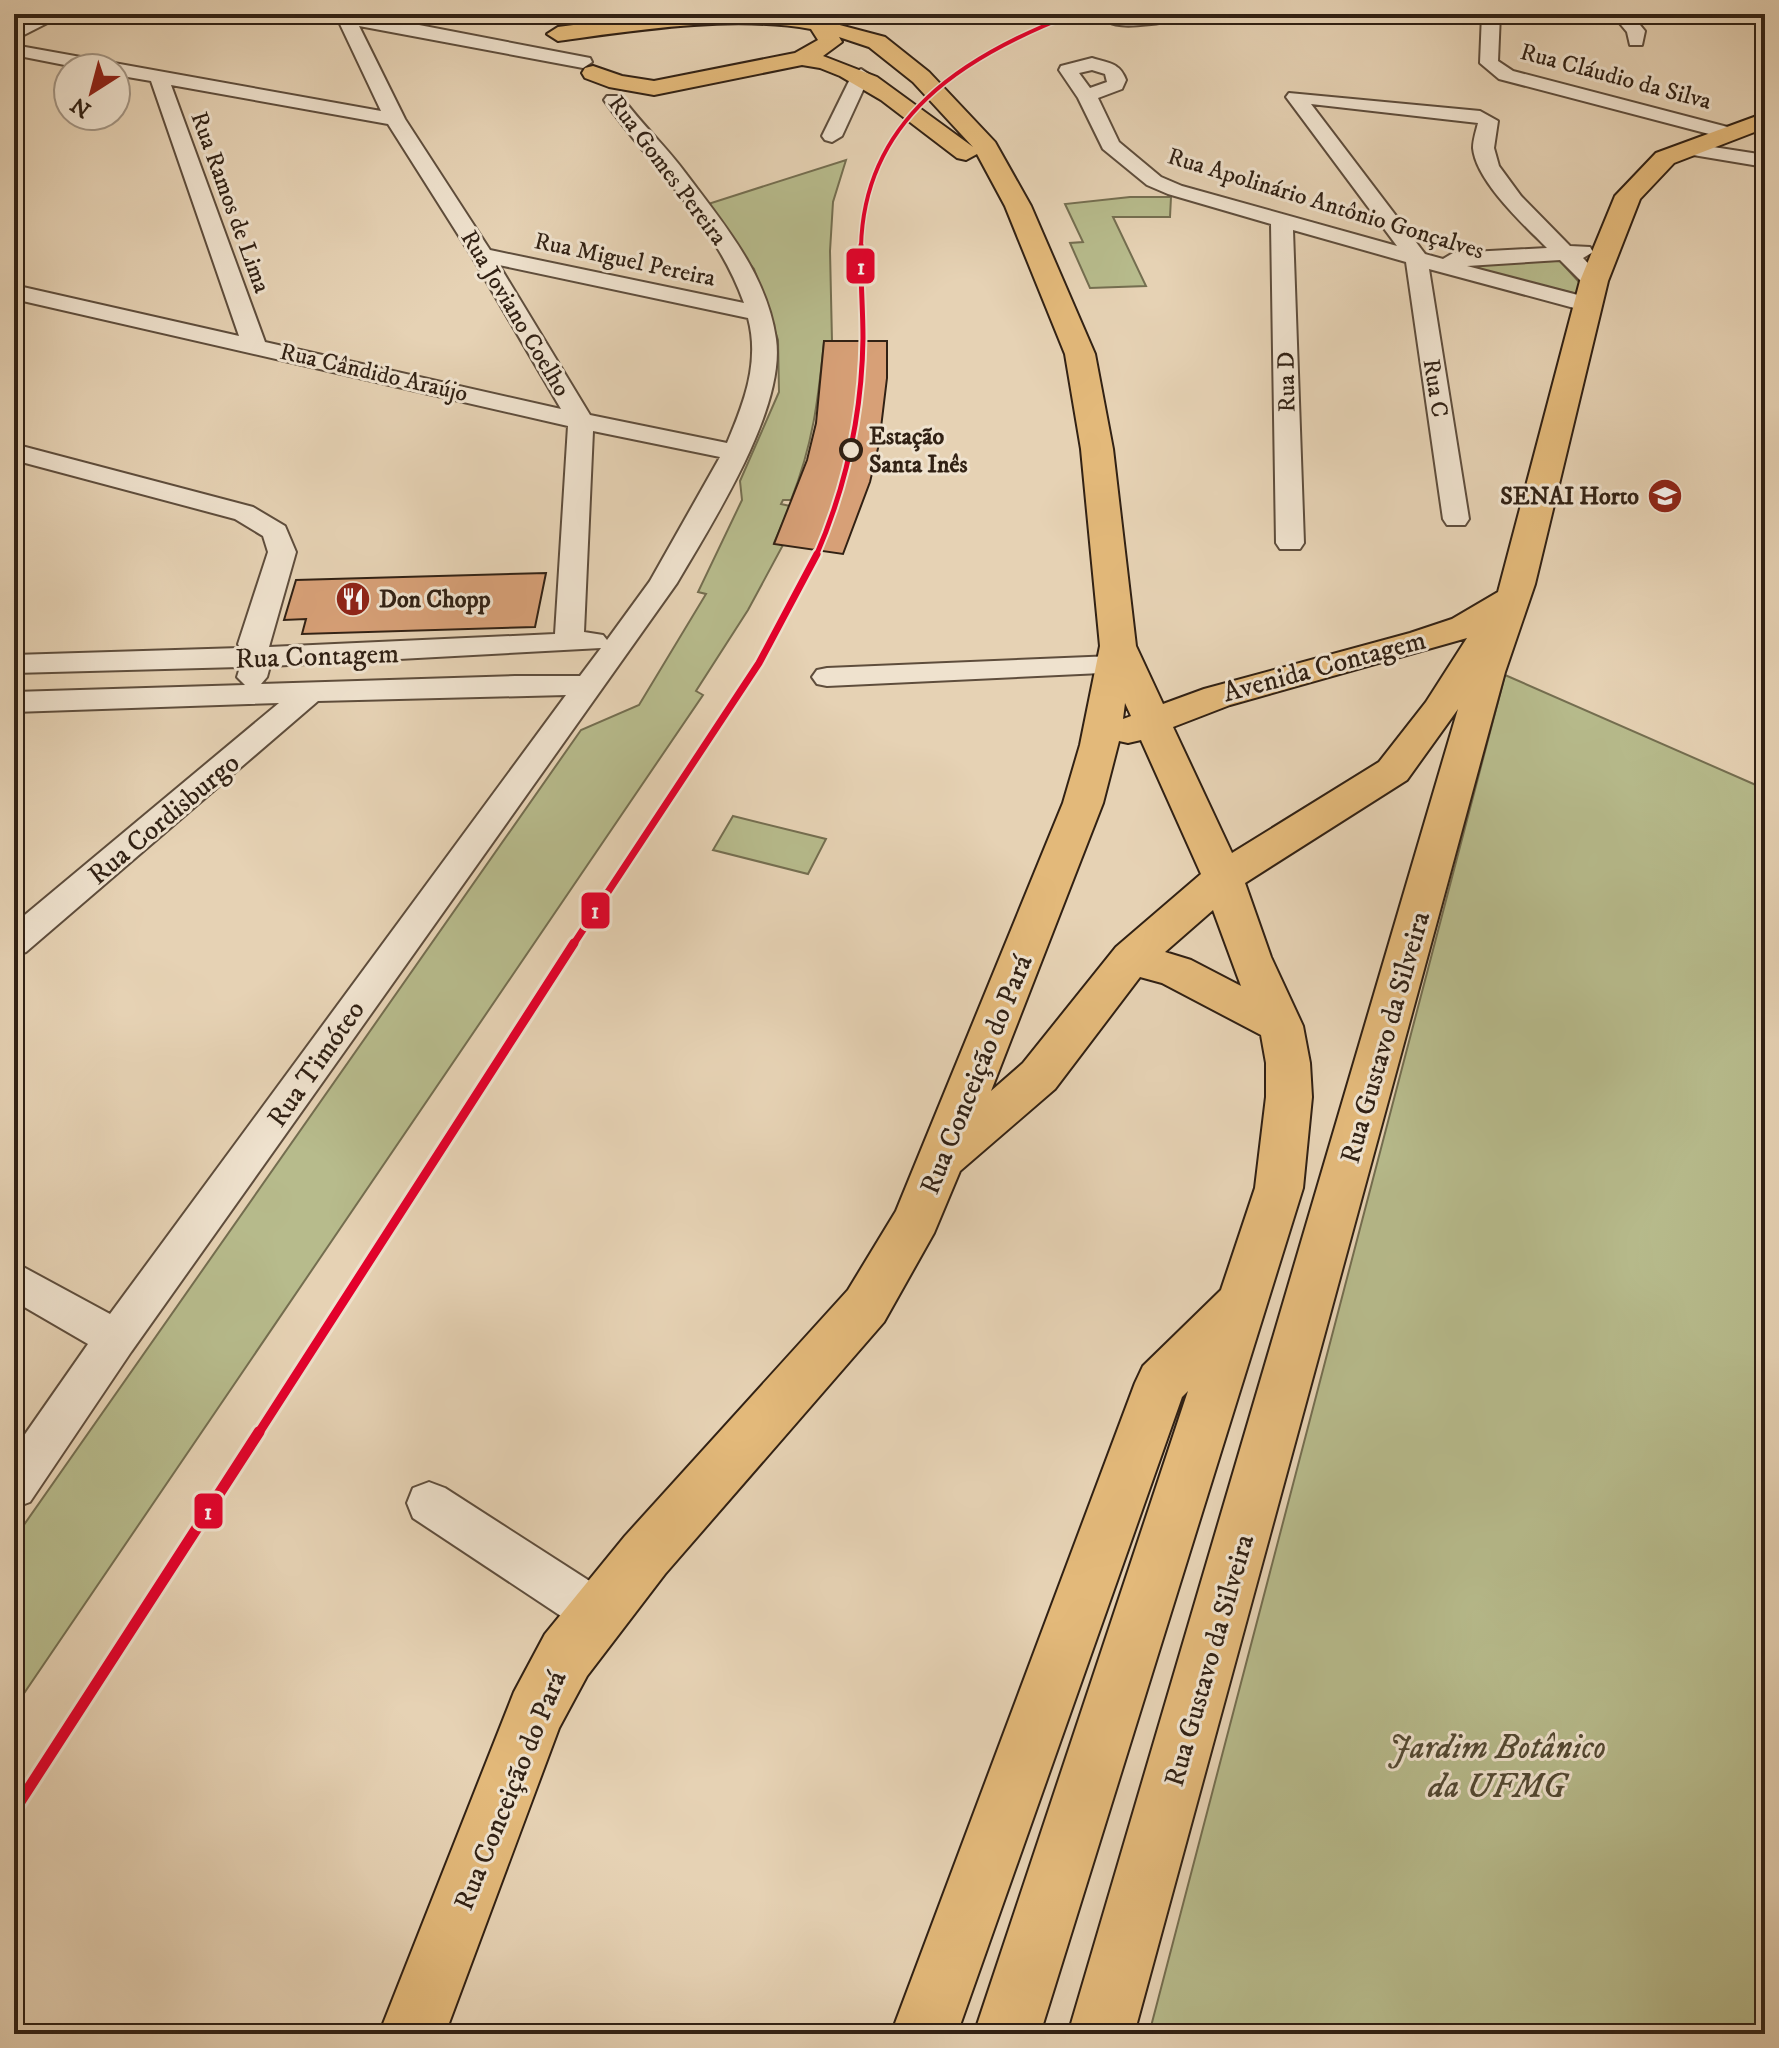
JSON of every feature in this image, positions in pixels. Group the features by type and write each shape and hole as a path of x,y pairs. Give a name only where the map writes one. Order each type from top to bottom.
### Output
{"main road":[{"path":"722,14 746,18"},
{"name":"Rua Gomes Pereira","path":"543,16 618,105"},
{"path":"558,34 635,24 784,18 818,24 831,42 802,58 654,88 618,105"},
{"name":"Rua Conceição do Pará","path":"412,2034 535,1713 566,1655 645,1555 866,1306 917,1219 1083,803 1099,745 1115,656 1097,449 1080,354 1048,273 1005,179 983,142 921,77 877,42 818,24"},
{"path":"802,58 838,65 861,75 1005,179"},
{"path":"588,67 617,82 654,88"},
{"name":"Rua Gustavo da Silveira","path":"1101,2034 1487,672 1518,584 1592,293 1628,196 1665,158 1765,120"},
{"path":"940,1161 1039,1076 1131,958 1223,878 1393,771 1439,710 1512,595"},
{"name":"Avenida Contagem","path":"1115,656 1172,683 1217,697 1464,627 1512,595"},
{"path":"1007,2034 1279,1188 1289,1097 1288,1063 1281,1026 1250,957 1223,878 1153,719 1115,656"},
{"path":"1099,745 1153,719 1217,697"},
{"path":"1131,958 1176,971 1281,1026"},
{"path":"924,2034 1161,1383 1242,1302"}],"street":[{"path":"14,35 56,14"},
{"path":"322,14 350,16 588,67"},
{"path":"372,14 529,38 558,34"},
{"path":"1118,22 1179,14"},
{"name":"Rua Cláudio da Silva","path":"1491,14 1489,63 1506,75 1732,134"},
{"path":"1621,14 1636,31 1636,41"},
{"name":"Rua Joviano Coelho","path":"350,16 395,119 482,255 581,421 569,642"},
{"path":"18,53 52,59"},
{"path":"132,72 395,119"},
{"path":"832,136 861,75"},
{"name":"Rua Ramos de Lima","path":"159,77 254,344"},
{"name":"Rua Apolinário Antônio Gonçalves","path":"1087,96 1110,145 1154,181 1202,198 1422,259 1592,293"},
{"path":"1592,293 1565,253 1489,169 1483,151 1488,121 1480,117 1296,97 1422,259 1565,253 1607,250"},
{"name":"Rua Gomes Pereira","path":"618,105 677,176 741,268 757,313 765,355 762,379 733,452 696,527 663,583 619,640"},
{"path":"1684,149 1765,161"},
{"name":"Rua D","path":"1282,220 1290,543"},
{"name":"Rua Miguel Pereira","path":"482,255 757,313"},
{"name":"Rua C","path":"1422,259 1456,519"},
{"name":"Rua Cândido Araújo","path":"14,292 254,344 581,421 733,452"},
{"path":"14,452 244,513 275,532 282,552 253,644 257,657 247,693"},
{"name":"Rua Contagem","path":"14,664 257,657 619,640"},
{"name":"Rua Timóteo","path":"14,1487 116,1339 619,640"},
{"path":"827,677 959,674 1115,656"},
{"name":"Rua Contagem","path":"14,702 247,693 588,686"},
{"name":"Rua Cordisburgo","path":"14,943 310,692"},
{"path":"14,1280 116,1339"},
{"path":"429,1503 599,1614"}],"green space":[{"path":"846,160 833,202 830,251 832,341 824,342 814,422 805,460 791,500 783,500 781,504 790,506 774,543 783,545 748,610 696,691 703,695 14,1708 14,1539 581,730 639,705 706,594 698,592 742,500 740,481 779,392 778,340 754,269 705,205"},
{"path":"1130,197 1171,197 1170,217 1113,217 1146,286 1090,288 1070,243 1083,242 1065,204"},
{"path":"1559,260 1580,283 1577,294 1450,263"},
{"name":"Jardim Botânico da UFMG","path":"1505,675 1765,789 1765,2034 1149,2034"},
{"path":"733,816 826,839 808,874 713,850"}],"building":[{"name":"Estação Santa Inês","path":"824,341 887,341 887,378 879,444 870,482 843,554 774,544 807,460 816,423"},
{"path":"546,573 535,627 302,634 306,619 284,620 296,580"}],"transit line":[{"name":"1","path":"14,1811 551,978 743,688 789,612 826,533 851,452 862,368 863,210 874,169 888,142 931,94 958,73 1015,38 1073,14"}],"place":[{"name":"Estação Santa Inês","path":"851,450"},
{"name":"SENAI Horto","path":"1665,496"},
{"name":"Don Chopp","path":"353,599"}]}
